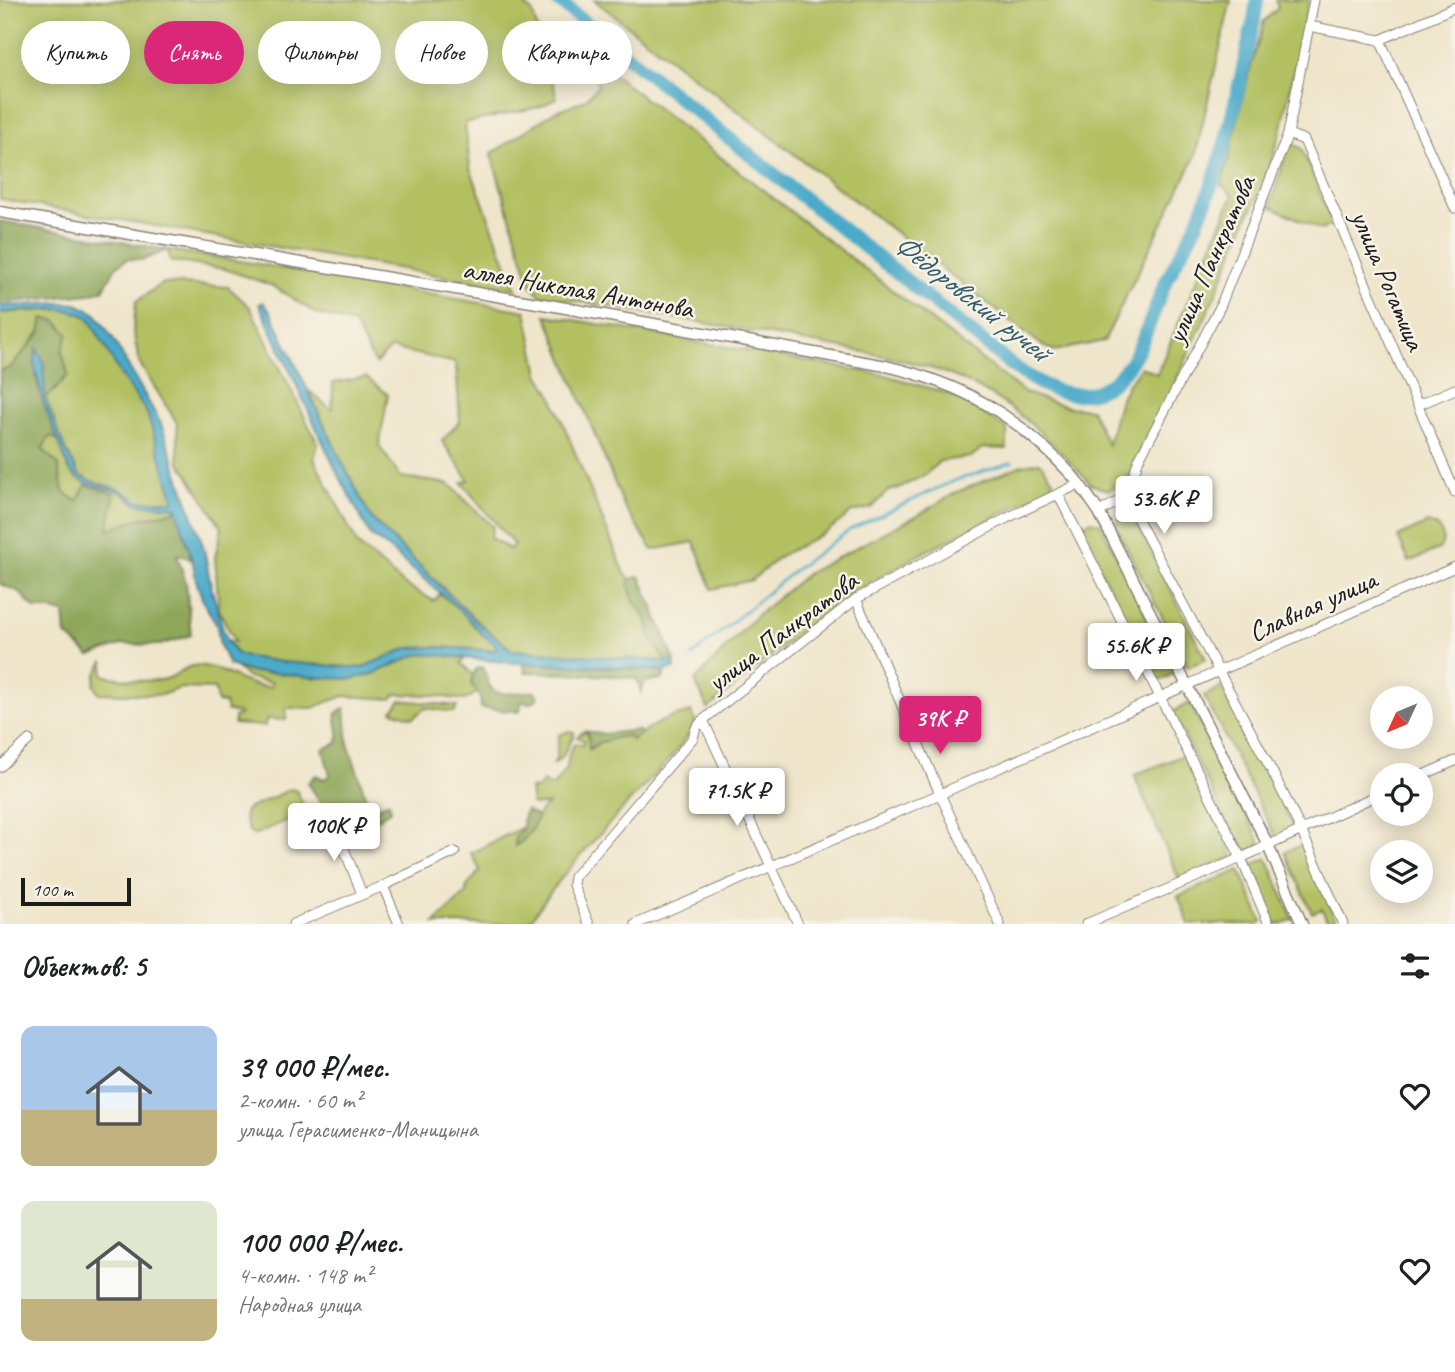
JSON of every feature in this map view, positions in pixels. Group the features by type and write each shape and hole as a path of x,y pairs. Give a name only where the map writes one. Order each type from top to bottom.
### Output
{"main road":[{"name":"аллея Николая Антонова","path":"0,212 549,305 886,366 952,386 973,396 1029,434 1072,475 1099,512 1269,846 1302,924"}],"street":[{"name":"улица Панкратова","path":"1126,496 1139,459 1220,307 1289,134 1314,0"},
{"path":"1308,26 1380,40 1455,7"},
{"path":"1380,40 1453,197 1455,208"},
{"name":"улица Рогатица","path":"1289,134 1304,140 1455,492"},
{"path":"1418,405 1455,389"},
{"name":"улица Панкратова","path":"589,924 573,885 574,877 693,738 696,727 856,599 1007,518 1079,484"},
{"path":"1058,494 1241,859 1269,924"},
{"path":"1099,512 1126,496 1301,830 1343,924"},
{"name":"Славная улица","path":"636,924 1455,568"},
{"path":"856,599 940,794 1000,924"},
{"path":"704,720 798,924"},
{"path":"0,767 29,740"},
{"path":"1433,771 1455,761"},
{"path":"1086,924 1241,859 1370,798"},
{"path":"309,827 335,817 341,841 362,894"},
{"path":"293,924 454,852"},
{"path":"383,886 399,924"}],"green space":[{"path":"0,0 518,0 532,11 535,21 502,21 502,84 553,84 557,98 539,107 465,123 470,168 516,289 0,199"},
{"path":"594,0 1231,0 1195,157 1104,341 1054,351 1043,346 632,29 632,21 621,21"},
{"path":"1276,0 1309,0 1282,127 1264,185 1166,403 1126,480 1109,490 1090,483 1051,443 1010,407 956,377 914,363 869,353 540,295 531,285 491,154 554,112 585,100 597,84 626,84 1025,393 1068,407 1091,409 1108,445 1119,402 1128,384 1141,367 1157,374 1233,195 1221,185 1264,21 1278,8"},
{"path":"1289,143 1301,148 1333,224 1321,230 1270,206"},
{"path":"0,221 168,250 143,260 127,259 116,267 103,290 90,294 0,303"},
{"path":"168,250 526,311 539,374 552,396 624,572 630,579 629,587 633,599 648,621 651,638 666,662 512,650 477,621 371,518 308,390 332,410 333,383 366,377 388,395 379,446 401,477 449,484 493,527 490,538 510,549 514,545 462,483 469,480 442,441 460,421 456,363 391,348 375,364 354,324 317,314 273,286 225,269 170,261"},
{"path":"162,283 228,287 250,307 318,444 314,459 358,545 405,585 434,601 440,594 495,644 495,650 407,648 361,668 281,662 236,653 227,640 235,642 219,610 215,557 222,528 179,461 177,423 140,364 133,331 136,302"},
{"path":"67,309 82,313 89,319 147,412 174,501 138,501 121,490 79,475 64,446 45,397 68,375 62,351 43,318 40,332 10,368 0,371 0,313"},
{"path":"546,315 885,375 949,394 968,404 1007,428 1007,449 982,448 971,457 940,461 925,475 888,491 871,508 852,512 828,531 780,556 752,580 712,589 694,542 653,550 625,508"},
{"path":"43,318 57,321 68,335 62,351 68,375 45,397 43,361 37,349 35,360 38,384 58,440 50,436 42,449 58,464 63,491 77,501 86,485 115,494 108,530 134,520 177,510 192,560 177,555 186,583 191,635 160,645 123,644 90,656 66,635 64,613 35,609 18,591 0,584 0,371 10,368 40,333"},
{"path":"50,436 58,440 69,469 77,478 120,492 137,504 176,506 177,510 134,520 107,531 63,491 58,464 42,449"},
{"path":"1040,462 1053,480 1052,485 1039,495 930,549 840,601 811,622 708,709 695,681 755,617 808,573 957,492 1022,465"},
{"path":"1126,515 1134,518 1206,659 1188,667 1116,527 1118,519"},
{"path":"1091,521 1100,523 1175,673 1157,682 1082,532 1085,524"},
{"path":"1427,523 1436,526 1441,533 1442,545 1439,549 1409,562 1398,537"},
{"path":"640,576 674,664 666,662 651,638 648,621 633,599 629,587 630,579"},
{"path":"416,655 465,658 461,663 473,675 471,684 477,693 465,700 431,695 396,694 392,699 344,696 312,708 286,708 286,720 266,719 265,726 234,724 234,717 240,714 227,711 225,703 217,702 215,689 181,688 161,695 99,693 94,685 104,661 103,675 118,678 163,680 198,665 213,668 252,684 271,687 272,683 247,677 235,666 250,672 351,679 373,674"},
{"path":"524,663 665,671 663,679 645,682 641,692 637,679 525,672"},
{"path":"483,667 488,684 495,691 505,694 535,692 539,697 532,703 521,702 520,712 481,708 480,697 471,684 476,669"},
{"path":"1222,687 1295,830 1277,839 1204,696"},
{"path":"401,700 457,706 454,712 425,708 413,718 392,711"},
{"path":"1190,703 1261,844 1243,853 1172,712"},
{"path":"345,708 348,743 370,810 389,802 391,810 374,821 347,830 339,805 324,808 308,783 316,775 324,779 330,775 323,749 338,743 336,713"},
{"path":"691,712 696,721 683,742 577,860 528,924 434,924 467,892 466,888 480,870 471,853 523,827 515,838 534,824 540,811 548,804 532,805 530,789 539,788 543,782 553,786 567,768 569,754 575,743 583,745 584,740 577,737 583,732 588,734 590,749 614,738 629,736 632,740 660,722"},
{"path":"638,730 641,733 632,740 629,736 619,737 589,749 588,734 583,732 604,734"},
{"path":"574,732 574,735 563,756 553,765 559,735"},
{"path":"1184,755 1234,857 1179,879 1134,775"},
{"path":"291,789 297,791 304,806 302,814 256,834 250,833 245,818 247,809"},
{"path":"526,810 538,817 529,834 515,846 515,838 523,827"},
{"path":"1303,844 1338,924 1329,924 1322,909 1312,913 1285,852"},
{"path":"1267,858 1293,919 1282,924 1275,924 1250,866"},
{"path":"1240,870 1262,922 1189,924 1178,896"}],"water":[{"path":"263,302 271,313 371,518 477,622 512,650 673,662 675,669 665,671 514,663 427,654 416,655 373,674 351,679 250,672 229,665 220,645 217,626 203,601 176,507 137,504 120,492 86,483 69,469 43,401 34,362 37,348 43,361 45,397 64,446 79,475 121,490 138,501 174,501 147,413 121,375 89,319 71,311 59,310 0,313 0,306 77,304 95,313 112,337 161,424 204,549 222,626 236,653 281,662 361,668 407,648 439,647 493,651 497,648 460,610 370,535 334,466 259,304"}],"waterway":[{"name":"Фёдоровский ручей","path":"557,0 1013,366 1052,389 1074,394 1097,391 1111,383 1132,360 1147,331 1164,286 1198,220 1216,172 1237,96 1257,0"},
{"path":"692,656 797,568 851,529 951,482 1012,462"}]}
